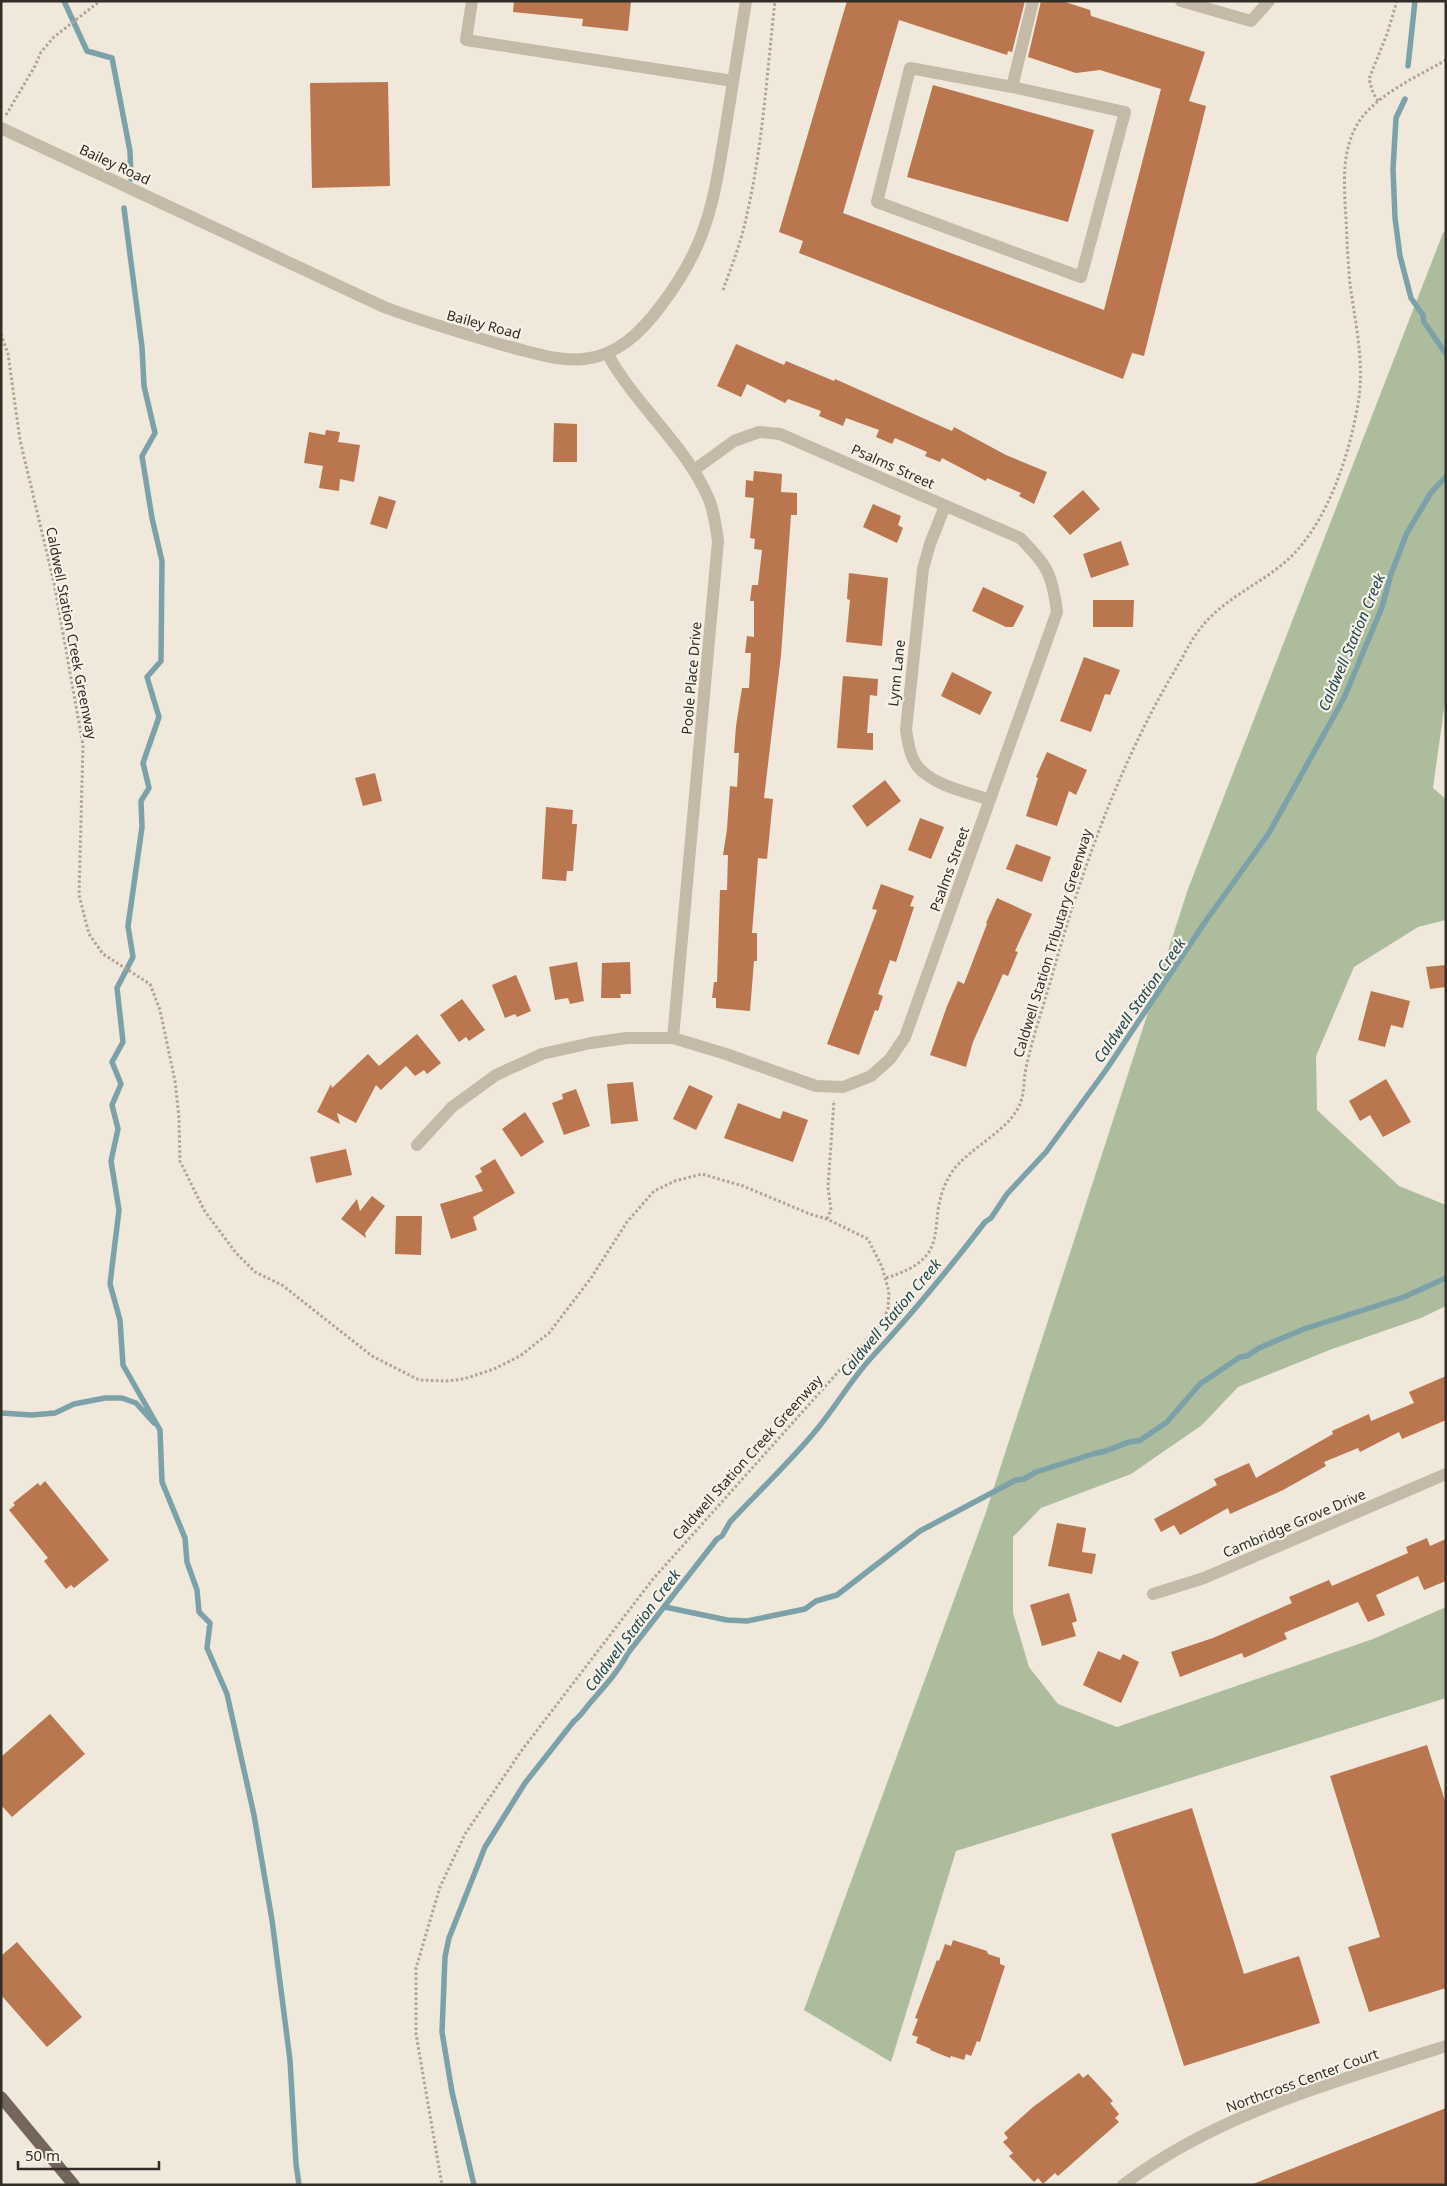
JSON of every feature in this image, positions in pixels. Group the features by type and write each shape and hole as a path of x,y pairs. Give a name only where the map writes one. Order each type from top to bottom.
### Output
{"main road":[{"path":"1,2097 74,2185"}],"street":[{"path":"472,1 466,40 733,81"},
{"name":"Bailey Road","path":"3,122 384,307 431,325 545,356 567,360 586,359 607,353 624,344 651,319 672,290 692,257 710,208 746,1"},
{"path":"1012,87 1033,1"},
{"path":"1181,1 1251,21 1269,1"},
{"path":"910,68 1012,87 1125,112 1081,277 877,202 910,68"},
{"name":"Poole Place Drive","path":"607,353 620,376 694,470 713,510 718,541 673,1038"},
{"name":"Psalms Street","path":"417,1145 452,1107 496,1075 542,1054 627,1038 673,1038 726,1054 816,1086 843,1087 871,1076 890,1060 905,1037 1057,612 1054,584 1041,558 1020,538 780,434 760,432 734,441 694,470"},
{"name":"Lynn Lane","path":"945,506 930,544 923,569 906,730 910,749 918,767 936,780 990,800"},
{"name":"Cambridge Grove Drive","path":"1153,1594 1204,1578 1446,1474"},
{"name":"Northcross Center Court","path":"1123,2185 1190,2140 1253,2110 1446,2046"}],"path":[{"path":"722,290 737,252 748,214 755,172 775,1"},
{"path":"1378,101 1373,93 1370,79 1397,1"},
{"path":"3,122 41,52 54,37 99,2"},
{"name":"Caldwell Station Tributary Greenway","path":"886,1278 912,1269 923,1262 931,1250 939,1205 950,1174 960,1162 1002,1126 1017,1110 1022,1100 1026,1072 1051,977 1098,829 1125,766 1161,693 1205,623 1220,608 1280,566 1295,553 1311,533 1325,507 1351,440 1360,390 1360,358 1348,260 1345,194 1346,160 1350,142 1355,129 1378,101 1446,60"},
{"name":"Caldwell Station Creek Greenway","path":"1,334 8,354 20,440 54,583 83,745 79,895 89,934 103,954 150,984 160,1010 176,1081 180,1160 204,1210 236,1253 255,1272 282,1285 372,1356 418,1380 455,1380 494,1369 520,1356 549,1333 591,1278 627,1222 654,1191 676,1180 702,1174 743,1186 810,1214 827,1219 868,1239 886,1278 888,1309 881,1324 653,1579 522,1750 465,1834 440,1887 416,1968 416,2034 442,2185"},
{"path":"827,1219 831,1210 828,1187 835,1087"}],"green space":[{"path":"1446,231 1446,694 1433,788 1446,799 1446,920 1418,927 1354,967 1316,1056 1317,1110 1399,1186 1446,1205 1446,1306 1421,1318 1332,1349 1238,1387 1202,1425 1131,1474 1041,1508 1013,1537 1013,1613 1029,1667 1058,1704 1117,1727 1373,1639 1446,1607 1446,1698 956,1851 891,2062 804,2010 985,1515 1188,889 1443,233"}],"building":[{"path":"514,1 631,1 628,31 582,26 583,19 513,12"},
{"path":"847,1 1025,1 1012,52 1008,51 1007,55 899,20 843,213 1104,310 1161,89 1100,70 1076,73 1028,57 1041,1 1062,1 1090,10 1091,16 1205,52 1189,101 1206,106 1144,356 1132,353 1123,379 799,253 803,241 779,232"},
{"path":"388,82 390,186 312,188 310,83"},
{"path":"933,85 1094,130 1068,222 907,177"},
{"path":"736,344 784,365 786,361 834,381 835,379 952,431 954,427 1006,455 1047,472 1034,504 1019,496 1021,493 987,478 986,481 942,458 940,462 925,456 927,452 895,438 892,444 876,437 879,430 846,418 843,426 819,416 821,411 788,399 785,403 747,384 741,397 717,386"},
{"path":"554,423 577,424 577,462 553,462"},
{"path":"326,430 340,432 338,442 360,445 354,482 340,479 339,491 319,488 323,466 304,463 309,432 325,435"},
{"path":"754,471 782,474 781,492 797,493 797,515 791,515 781,655 764,798 773,799 767,859 758,858 752,933 757,933 757,961 754,961 750,1011 716,1008 716,998 712,998 714,982 717,982 720,890 727,890 728,855 723,855 730,786 737,787 739,753 734,753 736,726 742,688 749,688 751,653 745,653 747,636 754,637 754,601 750,601 752,585 758,585 762,550 754,549 755,539 750,538 754,498 745,497 746,480 753,481"},
{"path":"1083,490 1100,509 1070,535 1053,516"},
{"path":"379,496 396,501 387,529 370,524"},
{"path":"873,504 901,516 898,525 903,528 897,543 863,527"},
{"path":"1121,541 1129,565 1091,578 1083,554"},
{"path":"849,573 888,578 882,646 846,642 850,600 847,599"},
{"path":"983,587 1024,606 1013,627 1006,627 972,611"},
{"path":"1093,600 1134,600 1133,627 1093,627"},
{"path":"1084,657 1120,670 1110,695 1105,694 1091,732 1060,721"},
{"path":"952,672 992,692 980,715 941,696"},
{"path":"843,676 878,679 877,696 870,695 867,733 873,733 873,750 837,748"},
{"path":"1047,752 1087,770 1076,795 1069,791 1057,826 1026,816 1038,778 1036,777"},
{"path":"375,773 382,801 363,806 355,778"},
{"path":"885,780 901,801 867,827 852,806"},
{"path":"546,807 573,810 572,824 577,824 573,871 567,871 566,881 542,879"},
{"path":"920,818 944,827 931,859 908,850"},
{"path":"1016,844 1051,857 1042,882 1006,869"},
{"path":"881,884 914,896 910,906 914,907 896,962 890,960 878,994 883,996 878,1011 875,1010 859,1055 827,1044 877,910 872,909"},
{"path":"997,898 1032,914 1015,951 1018,952 1008,976 1003,974 973,1042 966,1067 930,1055 947,1006 958,981 964,984"},
{"path":"577,962 584,1001 570,1004 568,998 555,1000 549,967"},
{"path":"630,962 631,994 620,994 621,998 601,998 602,963"},
{"path":"1446,965 1446,987 1430,989 1426,967"},
{"path":"516,975 531,1011 517,1017 515,1014 505,1018 492,985"},
{"path":"1371,991 1410,1001 1403,1028 1391,1025 1385,1047 1358,1040"},
{"path":"462,999 485,1030 469,1041 466,1037 459,1042 440,1015"},
{"path":"417,1034 441,1063 427,1074 424,1070 415,1076 406,1066 381,1090 376,1085 356,1123 337,1113 340,1124 317,1112 331,1084 332,1088 368,1054 379,1066"},
{"path":"1386,1079 1411,1122 1383,1137 1370,1115 1360,1121 1349,1101"},
{"path":"633,1082 638,1121 611,1124 607,1084"},
{"path":"689,1085 713,1096 696,1130 673,1119"},
{"path":"576,1089 590,1126 564,1135 552,1103 563,1099 562,1094"},
{"path":"738,1103 780,1119 783,1111 808,1120 793,1162 724,1138"},
{"path":"525,1112 544,1142 521,1157 502,1129"},
{"path":"346,1149 352,1175 316,1183 310,1157"},
{"path":"495,1159 515,1193 473,1217 477,1230 451,1239 440,1204 483,1191 475,1176 482,1172 480,1168"},
{"path":"372,1196 385,1206 365,1233 366,1238 341,1219 357,1199 360,1211"},
{"path":"396,1216 422,1216 421,1255 395,1254"},
{"path":"1446,1376 1446,1420 1402,1439 1399,1432 1360,1452 1358,1448 1324,1462 1326,1466 1283,1490 1230,1514 1228,1508 1180,1535 1174,1525 1161,1532 1154,1519 1217,1485 1214,1479 1249,1463 1256,1478 1333,1434 1332,1431 1369,1414 1371,1421 1414,1403 1409,1392"},
{"path":"45,1481 109,1560 74,1588 71,1585 66,1589 44,1561 48,1558 9,1510 15,1505 13,1503 38,1483 40,1486"},
{"path":"1057,1523 1086,1528 1082,1552 1096,1554 1092,1574 1048,1566"},
{"path":"1427,1538 1430,1546 1446,1539 1446,1581 1424,1590 1418,1576 1376,1595 1385,1615 1368,1622 1358,1602 1284,1633 1287,1639 1244,1658 1242,1653 1180,1677 1171,1652 1213,1638 1292,1603 1289,1597 1329,1580 1332,1586 1408,1553 1406,1547"},
{"path":"1069,1593 1077,1621 1072,1623 1076,1636 1042,1646 1030,1605"},
{"path":"1098,1651 1120,1660 1123,1654 1139,1662 1121,1703 1083,1685"},
{"path":"50,1714 85,1754 12,1817 1,1805 1,1757"},
{"path":"1427,1745 1446,1804 1446,1988 1369,2012 1348,1947 1380,1937 1330,1776"},
{"path":"1192,1808 1244,1974 1299,1956 1320,2023 1184,2066 1111,1834"},
{"path":"953,1940 987,1951 988,1954 1000,1958 1000,1964 1005,1966 980,2042 977,2041 971,2056 966,2054 964,2060 951,2056 950,2058 930,2050 916,2043 918,2037 912,2035 918,2019 915,2018 937,1960 939,1961 945,1944 951,1946"},
{"path":"17,1942 82,2017 47,2047 1,1995 1,1956"},
{"path":"1079,2073 1083,2078 1088,2074 1113,2101 1110,2103 1119,2114 1115,2118 1119,2122 1058,2176 1055,2173 1043,2184 1038,2178 1034,2182 1009,2156 1013,2153 1003,2142 1008,2138 1004,2133 1033,2107"},
{"path":"1446,2108 1446,2185 1253,2185 1253,2184"}],"waterway":[{"path":"64,1 87,51 112,58 130,151 131,179"},
{"name":"Caldwell Station Creek","path":"1408,66 1415,1"},
{"name":"Caldwell Station Creek","path":"1405,99 1396,118 1393,169 1395,218 1400,256 1411,298 1423,315 1424,322 1446,354"},
{"path":"124,208 142,347 144,386 155,433 142,456 152,518 162,561 161,661 147,677 159,717 143,763 149,788 141,801 142,827 128,926 133,957 117,988 123,1042 112,1062 121,1084 112,1105 118,1129 111,1161 119,1210 110,1284 120,1320 123,1365 160,1430 162,1482 185,1538 187,1562 197,1590 199,1612 210,1623 207,1648 227,1694 254,1815 272,1920 290,2060 299,2185"},
{"name":"Caldwell Station Creek","path":"474,2185 452,2092 442,2032 445,1957 449,1938 485,1847 525,1783 620,1667 628,1653 717,1539 722,1536 730,1522 818,1428 864,1366 930,1292 985,1222 991,1218 1007,1194 1046,1152 1106,1070 1205,922 1269,833 1344,698 1382,607 1391,574 1407,533 1430,494 1446,476"},
{"path":"665,1607 727,1620 747,1621 805,1609 816,1601 837,1595 920,1531 1016,1480 1024,1479 1036,1472 1107,1451 1128,1442 1139,1441 1167,1422 1200,1384 1240,1357 1247,1356 1259,1348 1304,1329 1404,1297 1446,1278"},
{"path":"1,1413 32,1415 55,1413 74,1404 105,1398 122,1398 136,1403 154,1423"}]}
